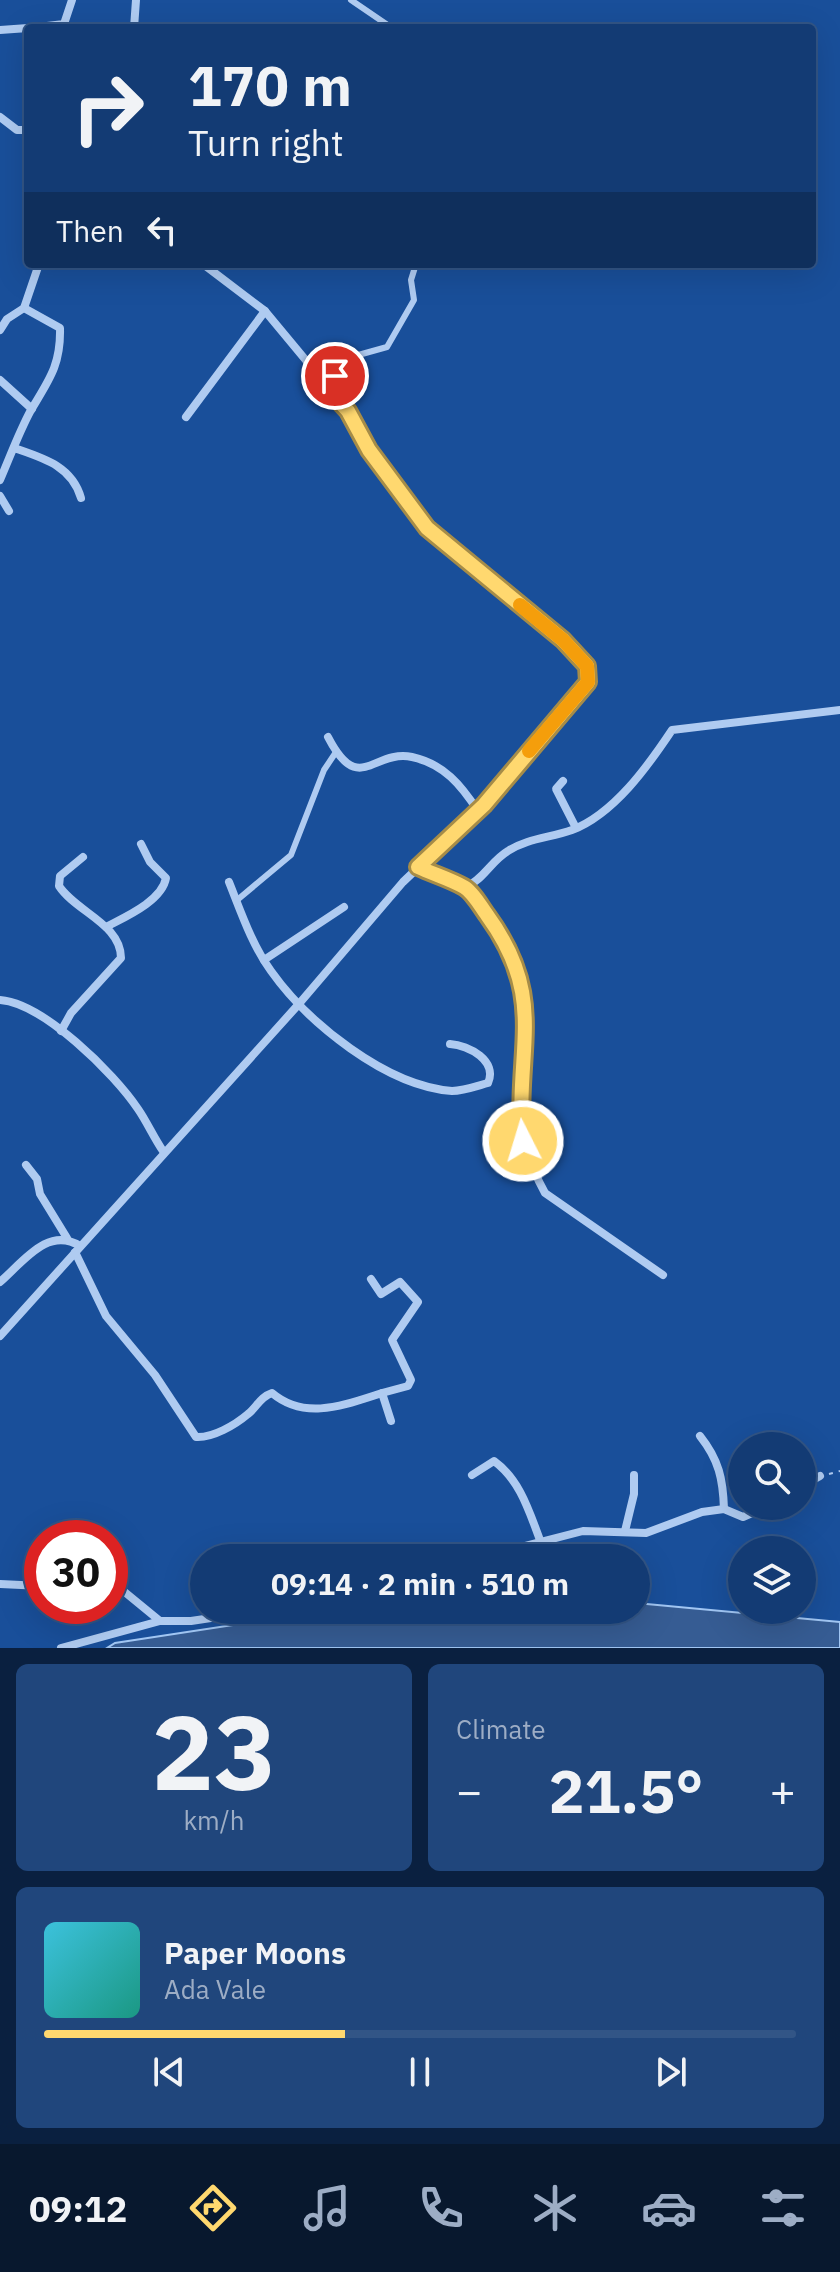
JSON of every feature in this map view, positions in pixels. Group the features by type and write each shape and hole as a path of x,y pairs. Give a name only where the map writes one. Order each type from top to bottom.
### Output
{"street":[{"path":"64,24 72,0"},
{"path":"134,24 136,0"},
{"path":"0,30 24,28"},
{"path":"0,117 17,130 24,130"},
{"path":"0,330 7,319 24,308 38,268"},
{"path":"0,1336 418,867 478,811 588,682 587,666 563,640 427,528 369,450 348,411 265,311 208,268"},
{"path":"0,480 32,409 51,382 60,328 24,308"},
{"path":"186,417 265,311"},
{"path":"0,380 32,409"},
{"path":"14,448 63,469 77,484 81,498"},
{"path":"0,496 9,511"},
{"path":"466,887 477,883 504,853 519,845 576,828 608,807 672,730 840,710"},
{"path":"328,737 336,752 352,766 367,768 397,757 412,757 456,778 478,811"},
{"path":"563,781 556,789 558,797 576,828"},
{"path":"106,927 151,900 165,886 166,878 150,862 141,844"},
{"path":"61,1031 71,1013 121,958 121,947 106,927 59,886 60,876 83,857"},
{"path":"418,867 466,887 497,930 519,972 527,1020 519,1101 523,1141 534,1174 545,1193 663,1275"},
{"path":"229,882 264,960 298,1005 376,1065 406,1079 453,1091 488,1083 491,1077 485,1059 459,1045 450,1044"},
{"path":"264,960 344,907"},
{"path":"0,1000 22,1004 61,1031 138,1109 163,1151"},
{"path":"26,1165 37,1179 40,1194 67,1238 78,1249 106,1316 155,1375 196,1437 205,1438 223,1430 250,1413 266,1395 272,1393 290,1407 333,1409 408,1386 411,1380 392,1340 396,1329 418,1302 400,1282 381,1294 371,1279"},
{"path":"0,1282 40,1247 57,1238 67,1238"},
{"path":"382,1393 391,1421"},
{"path":"700,1436 712,1451 722,1477 724,1509"},
{"path":"472,1475 494,1461 506,1470 523,1498 540,1540"},
{"path":"625,1531 634,1494 634,1475"},
{"path":"816,1478 820,1476"},
{"path":"526,1544 583,1531 646,1533 702,1512 728,1511"},
{"path":"0,1584 24,1585"},
{"path":"128,1595 160,1621"},
{"path":"61,1648 160,1621 190,1621"}],"lane":[{"path":"351,0 386,24"},
{"path":"331,393 344,359 387,347 414,300 411,280 415,268"},
{"path":"236,901 291,855 324,770 336,752"}],"water":[{"path":"650,1604 728,1612 728,1624 816,1624 816,1620 840,1622 840,1648 107,1648 115,1643 240,1624 650,1624"}],"slow traffic":[{"path":"520,605 563,640 587,666 588,682 529,751"}],"route":[{"path":"335,376 331,393 348,411 369,450 427,528 563,640 587,666 588,682 484,805 418,867 466,887 497,930 519,972 527,1020 519,1101 523,1141"}]}
